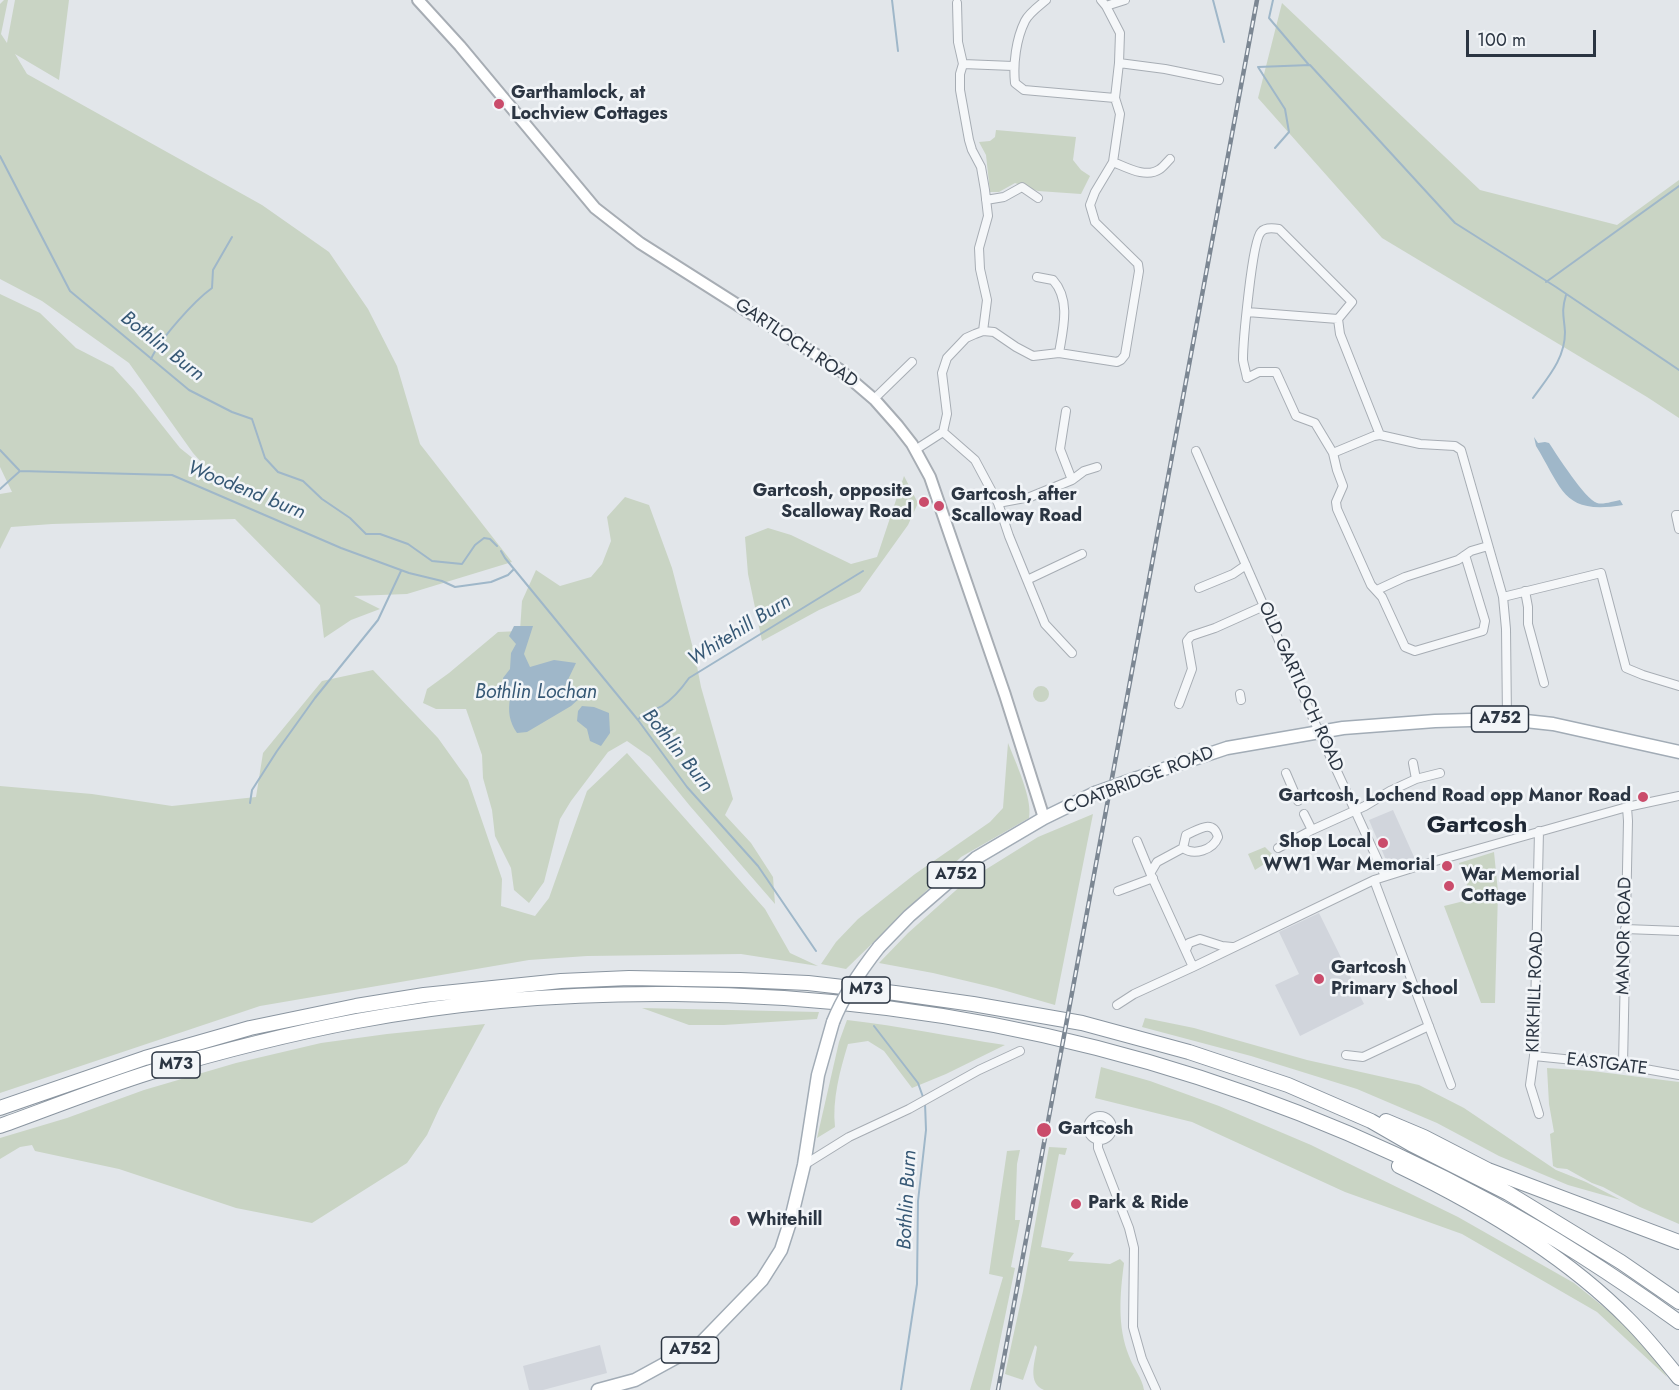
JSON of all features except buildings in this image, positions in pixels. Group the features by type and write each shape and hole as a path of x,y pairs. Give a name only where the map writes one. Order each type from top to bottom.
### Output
{"highway":[{"name":"M73","path":"0,1108 145,1058 250,1028 356,1006 492,987 561,981 629,978 808,983 973,1004 1082,1023 1190,1052 1288,1085 1371,1121 1508,1193 1621,1262 1679,1302"},
{"name":"M73","path":"0,1126 149,1073 253,1044 357,1021 493,1002 561,996 738,994 892,1008 972,1020 1088,1046 1179,1070 1333,1127 1410,1161 1495,1204 1598,1266 1679,1322"},
{"path":"1288,1085 1324,1095 1396,1125 1488,1170 1679,1242"},
{"path":"1237,1090 1405,1169 1500,1222 1554,1257 1627,1318 1679,1378"}],"main road":[{"name":"GARTLOCH ROAD","path":"418,0 460,46 595,208 640,243 840,370 874,399 898,426 930,477 1005,695 1044,818"},
{"name":"A752","path":"1319,732 1392,723 1507,719 1553,724 1679,752"},
{"name":"COATBRIDGE ROAD","path":"598,1390 635,1380 699,1345 762,1280 781,1251 791,1219 804,1165 818,1075 838,1007 879,946 909,916 976,858 1044,818 1095,794 1227,748 1319,732"}],"street":[{"path":"1046,0 1026,20 1013,66 1015,83 1024,90 1115,98"},
{"path":"915,450 943,432 947,414 942,373 947,358 966,338 983,332 994,332 1033,356 1059,353 1116,362 1125,355 1139,271 1138,264 1095,222 1090,205 1113,162 1120,114 1115,98 1120,33 1104,3 1125,0"},
{"path":"957,3 958,42 963,64 960,74 960,90 969,140 981,167 988,216 979,248 980,269 987,300 983,332"},
{"path":"1119,63 1220,80"},
{"path":"963,64 1013,66"},
{"path":"1113,162 1151,173 1159,170 1170,159"},
{"path":"986,200 1004,197 1022,187 1038,198"},
{"path":"1380,435 1340,334 1338,319 1352,302 1279,229 1262,231 1251,273 1247,312 1243,360 1247,378 1259,372 1276,372 1296,416 1315,423 1333,453 1343,486 1336,502 1337,509 1371,585 1382,597 1405,647 1411,651 1479,633 1484,628 1485,621 1465,555"},
{"path":"1037,278 1053,280 1058,285 1064,304 1065,317 1059,353"},
{"path":"1247,312 1338,319"},
{"path":"874,399 912,362"},
{"path":"1066,411 1060,449 1072,480"},
{"path":"943,432 975,460 998,503 1008,536 1045,624 1072,653"},
{"path":"1333,453 1380,435 1420,444 1455,446 1461,450 1503,597 1506,629 1507,719"},
{"name":"OLD GARTLOCH ROAD","path":"1196,451 1385,876"},
{"path":"998,503 1030,497 1097,467"},
{"path":"1679,515 1676,516 1679,529"},
{"path":"1377,590 1405,577 1458,560 1471,551 1488,546"},
{"path":"1027,580 1082,554"},
{"path":"1199,588 1233,574 1246,565"},
{"path":"1503,597 1601,573 1626,668 1679,686"},
{"path":"1525,591 1528,624 1544,683"},
{"path":"1179,704 1188,689 1192,669 1187,640 1191,636 1264,606"},
{"path":"1413,763 1416,779"},
{"path":"1286,773 1298,801"},
{"path":"1278,848 1365,806 1390,791 1416,779 1440,773"},
{"path":"1117,1005 1134,994 1374,880 1539,831 1627,807 1679,796"},
{"name":"MANOR ROAD","path":"1623,1065 1627,807"},
{"path":"1305,814 1312,830"},
{"path":"1118,891 1152,875 1157,861 1183,848 1186,836 1203,827 1213,828 1216,831 1217,842 1213,845 1195,853 1183,848"},
{"name":"KIRKHILL ROAD","path":"1539,831 1534,1056 1530,1085 1539,1114"},
{"path":"1137,841 1193,967"},
{"path":"1374,880 1451,1085"},
{"path":"1625,929 1679,931"},
{"path":"1186,950 1189,943 1200,939 1234,947"},
{"path":"1346,1055 1362,1057 1429,1026"},
{"path":"804,1165 849,1137 909,1109 979,1070 1020,1051"},
{"name":"EASTGATE","path":"1534,1056 1623,1065 1679,1075"},
{"path":"1098,1141 1098,1148 1129,1228 1134,1248 1133,1327 1142,1359 1156,1390"}],"shaded area":[{"path":"1393,810 1415,859 1389,867 1369,820"},
{"name":"Gartcosh Primary School","path":"1319,913 1364,1004 1300,1036 1275,985 1299,974 1279,932"},
{"path":"600,1345 607,1373 543,1390 529,1390 523,1366"}],"green space":[{"path":"8,0 1,34 7,43 15,0 69,0 59,80 15,54 27,74 262,205 329,252 368,309 397,366 420,444 512,562 407,594 354,596 380,609 351,620 324,638 320,605 235,519 11,527 0,549 0,494 12,492 0,467 0,294 40,313 76,348 113,367 180,448 211,473 193,453 129,363 42,301 0,279 0,4"},
{"path":"1282,3 1480,190 1617,225 1679,180 1679,418 1382,238 1258,98"},
{"path":"996,130 1076,137 1073,160 1090,176 1081,194 1038,191 1015,183 999,192 990,192 986,155 979,142 990,141 995,137"},
{"path":"904,476 918,503 908,525 860,592 819,610 762,641 748,574 745,537 768,528 791,535 851,564 877,557"},
{"path":"625,497 649,505 672,568 701,687 733,799 725,815 751,843 773,877 775,904 650,757 627,741 608,752 560,819 544,882 529,903 514,890 511,868 495,836 492,810 483,778 482,755 466,709 436,709 423,703 427,689 498,632 520,631 522,601 536,570 560,586 591,577 602,564 611,541 607,517"},
{"path":"373,670 438,738 468,780 502,879 501,906 535,916 549,898 587,791 627,753 765,909 790,953 818,966 741,954 587,956 529,960 260,1006 0,1093 0,786 92,794 172,806 256,797 263,753 322,681"},
{"path":"1038,686 1044,686 1049,694 1047,700 1038,702 1033,697 1033,691"},
{"path":"1008,743 1026,791 1030,810 1029,818 961,857 846,969 821,964 836,942 858,919 915,874 990,822 1003,808"},
{"path":"1093,814 1055,1005 996,988 879,963 908,933 964,883 1038,837"},
{"path":"1265,847 1273,855 1269,861 1255,870 1248,854"},
{"path":"1494,852 1498,892 1495,1003 1481,1003 1444,906 1472,899 1459,863"},
{"path":"642,1008 819,1012 817,1019 689,1025"},
{"path":"1145,1018 1194,1028 1307,1060 1419,1085 1464,1108 1556,1170 1621,1200 1568,1185 1499,1156 1437,1123 1357,1089 1251,1056 1142,1027"},
{"path":"847,1020 1005,1045 912,1088 884,1051 868,1041 848,1044 836,1096 835,1127 817,1138 839,1042"},
{"path":"485,1024 427,1135 407,1163 312,1223 236,1208 119,1169 35,1151 32,1145 20,1147 0,1159 0,1138 67,1118 144,1090 236,1063 321,1043"},
{"path":"1101,1067 1150,1081 1219,1106 1311,1145 1458,1217 1574,1283 1647,1342 1667,1377 1597,1312 1462,1234 1345,1192 1192,1122 1095,1098"},
{"path":"1547,1068 1679,1082 1679,1224 1640,1207 1567,1169 1553,1166 1550,1134 1554,1132 1549,1104"},
{"path":"1049,1147 1067,1148 1065,1155 1059,1154 1041,1247 1074,1253 1068,1261 1110,1264 1120,1259 1124,1263 1121,1322 1125,1345 1144,1390 1044,1390 1035,1382 1034,1377 1037,1347 1035,1345 1023,1380 1005,1374 1023,1291"},
{"path":"1020,1150 1017,1164 1015,1220 1020,1220 1011,1267 1015,1268 990,1390 970,1390 1003,1277 989,1274 1007,1151"}],"water":[{"path":"1534,437 1538,443 1549,443 1592,500 1602,504 1620,500 1623,505 1588,506 1567,496 1536,446"},
{"name":"Bothlin Lochan","path":"514,626 533,626 524,654 530,667 554,660 576,663 563,690 567,695 578,691 582,696 571,706 527,732 517,733 510,716 510,698 503,687 503,678 510,669 511,653 516,644 509,636"},
{"path":"582,706 594,707 609,713 610,733 601,746 590,741 587,729 577,721 578,711"}],"waterway":[{"path":"892,0 898,51"},
{"path":"1213,0 1224,42"},
{"path":"1273,0 1269,18 1309,65"},
{"path":"1258,67 1310,65 1455,223 1556,287 1679,370"},
{"path":"1258,67 1285,109 1289,132 1275,148"},
{"name":"Bothlin Burn","path":"0,156 70,291 189,390 232,412 252,419 265,458 278,472 303,481 322,499 350,518 366,534 380,534 408,544 432,561 462,564 475,545 484,538 490,539 497,546"},
{"path":"1546,282 1679,186"},
{"path":"151,359 178,321 212,288 213,270 232,237"},
{"path":"1533,398 1555,367 1562,351 1565,332 1563,310 1566,295"},
{"path":"0,450 19,470"},
{"name":"Woodend burn","path":"0,489 20,471 172,475 341,548 455,587 491,582 508,575 514,569"},
{"name":"Bothlin Burn","path":"501,551 638,720 687,787 758,866 816,951"},
{"path":"250,803 252,790 277,751 315,698 378,620 401,571"},
{"name":"Whitehill Burn","path":"638,720 647,711 658,708 670,700 689,678 863,571"},
{"name":"Bothlin Burn","path":"874,1026 918,1083 923,1097"},
{"name":"Bothlin Burn","path":"901,1390 917,1284 918,1201 926,1130 925,1103"}],"railway":[{"path":"998,1390 1257,0"}],"place":[{"name":"Garthamlock, at Lochview Cottages","path":"499,104"},
{"name":"Gartcosh, opposite Scalloway Road","path":"924,502"},
{"name":"Gartcosh, after Scalloway Road","path":"939,506"},
{"name":"Gartcosh, Lochend Road opp Manor Road","path":"1643,797"},
{"name":"Shop Local","path":"1383,843"},
{"name":"WW1 War Memorial","path":"1447,866"},
{"name":"War Memorial Cottage","path":"1449,886"},
{"name":"Gartcosh Primary School","path":"1319,979"},
{"name":"Gartcosh","path":"1044,1130"},
{"name":"Park & Ride","path":"1076,1204"},
{"name":"Whitehill","path":"735,1221"}],"district":[{"name":"Gartcosh","path":"1477,826"}]}
